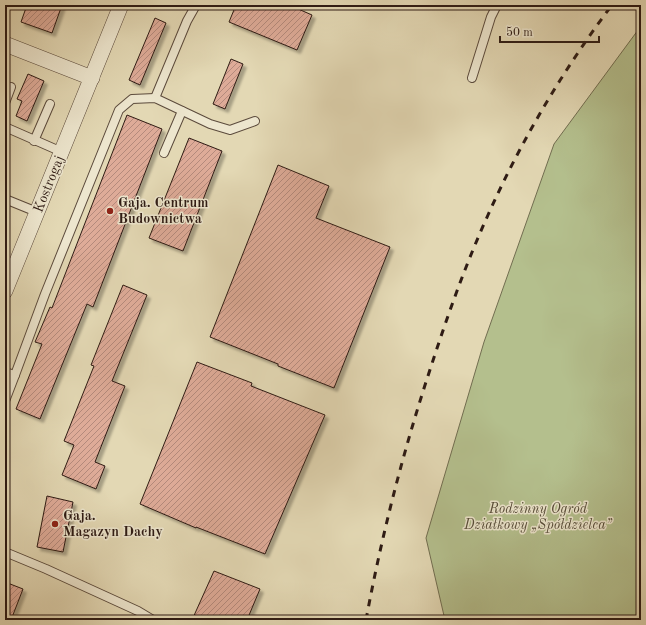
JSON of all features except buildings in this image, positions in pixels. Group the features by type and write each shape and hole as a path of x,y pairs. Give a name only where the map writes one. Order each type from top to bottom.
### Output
{"street":[{"name":"Kostrogaj","path":"5,291 121,5"},
{"path":"6,45 92,78"}],"lane":[{"path":"155,98 187,21 196,5"},
{"path":"472,78 491,17 497,5"},
{"path":"5,103 11,87"},
{"path":"5,401 45,294 119,110 132,99 155,98 210,124 230,130 255,121"},
{"path":"34,140 50,104"},
{"path":"164,153 182,111"},
{"path":"5,127 62,152"},
{"path":"5,199 37,212"},
{"path":"5,372 16,375"},
{"path":"5,552 138,611 153,620"}],"green space":[{"name":"Rodzinny Ogród Działkowy „Spółdzielca”","path":"641,26 641,620 445,620 426,538 484,342 554,144"}],"railway":[{"path":"366,620 392,500 408,441 454,298 470,256 501,187 529,133 560,80 612,5"}],"place":[{"name":"Gaja. Centrum Budownictwa","path":"110,211"},
{"name":"Gaja. Magazyn Dachy","path":"55,524"}]}
